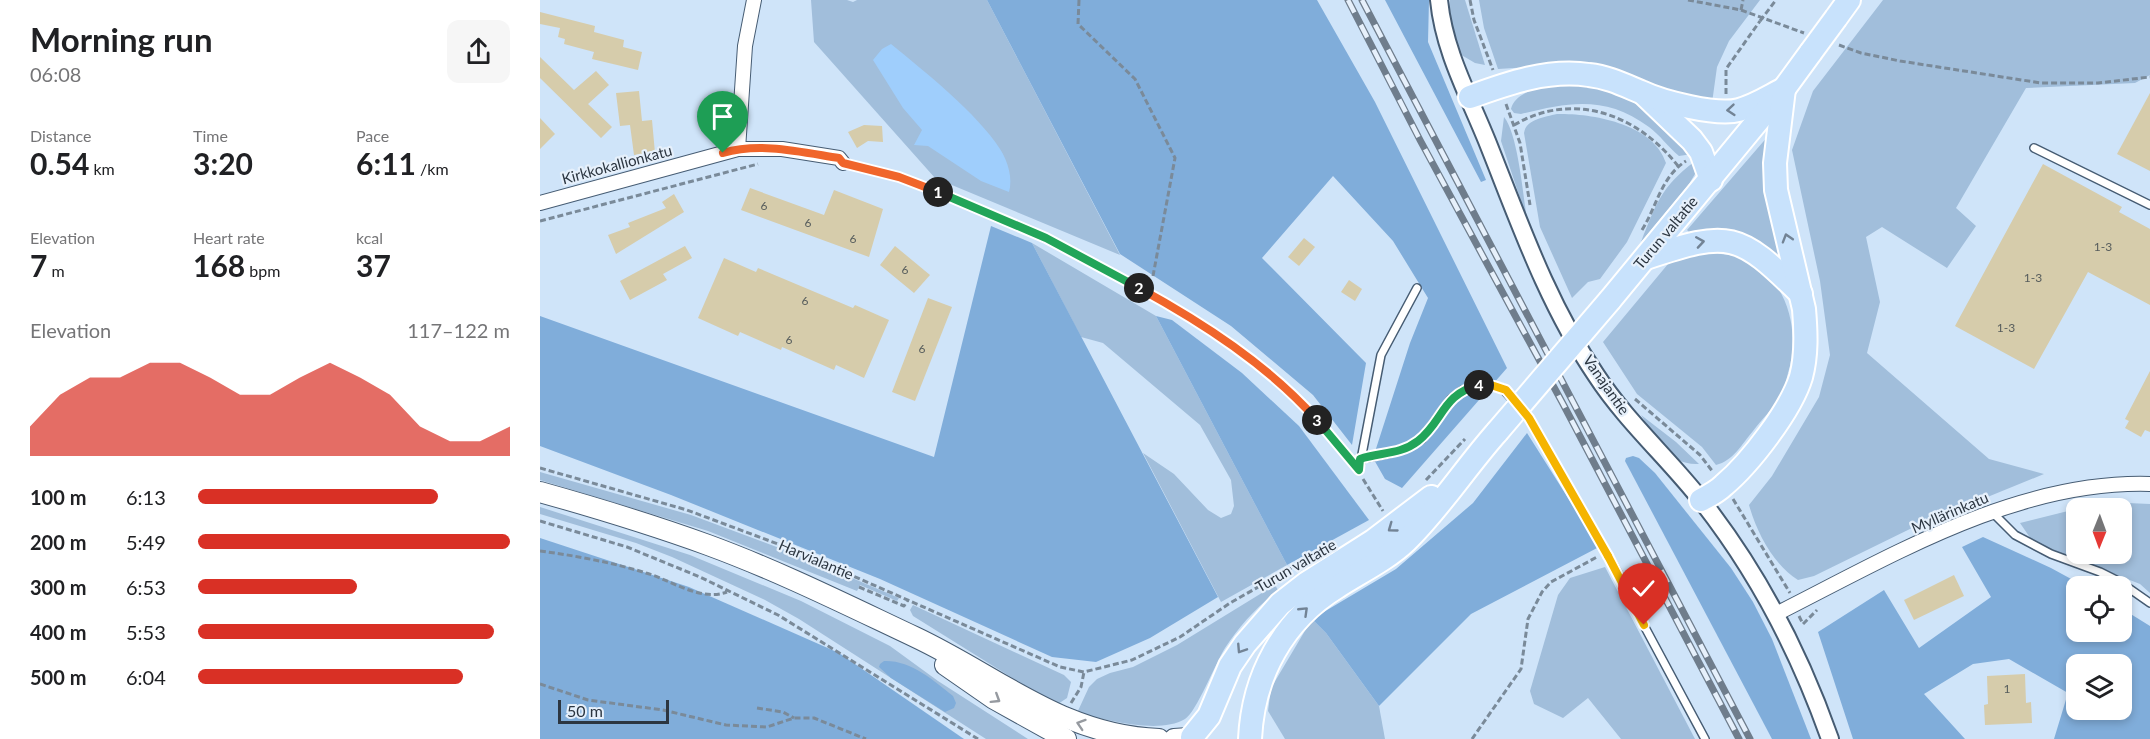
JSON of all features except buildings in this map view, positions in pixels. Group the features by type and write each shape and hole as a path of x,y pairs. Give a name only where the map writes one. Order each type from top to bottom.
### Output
{"highway":[{"name":"Turun valtatie","path":"1250,739 1253,711 1262,677 1285,631 1317,599 1404,543 1437,507 1474,458 1610,300 1641,248 1711,180 1784,89 1815,42 1842,9"},
{"path":"1470,97 1532,78 1574,74 1609,79 1643,93 1701,109 1728,112 1753,105 1784,89"},
{"path":"1701,500 1724,485 1754,453 1783,415 1800,378 1804,363 1806,327 1801,295 1776,190 1775,163 1784,89"},
{"path":"1643,93 1692,140 1701,152 1711,180"},
{"path":"1641,248 1708,240 1742,245 1760,255 1801,295"},
{"name":"Turun valtatie","path":"1185,738 1209,716 1230,666 1245,644 1280,604 1410,515 1474,458"},
{"path":"1185,738 1208,736 1218,739"}],"main road":[{"name":"Harvialantie","path":"540,492 600,508 710,545 790,578 956,658 1066,720 1107,732 1159,739"},
{"name":"Harvialantie","path":"862,612 994,699 1066,739"}],"street":[{"path":"738,149 745,46 754,0"},
{"name":"Vanajantie","path":"1439,0 1447,46 1470,97 1543,283 1596,376 1643,436 1701,500 1776,614 1805,674 1830,739"},
{"name":"Kirkkokallionkatu","path":"540,203 738,149 782,149 839,158 843,163"},
{"name":"Myllärinkatu","path":"1776,614 1928,539 1993,512 2026,501 2086,487 2150,484"}],"lane":[{"path":"2034,148 2150,205"},
{"path":"1359,470 1381,355 1417,288"},
{"path":"1360,459 1400,451 1422,439 1448,402 1463,390 1481,385 1506,390 1529,418 1606,552 1705,739"},
{"path":"1993,512 2015,536 2051,554 2121,582 2150,603"}],"path":[{"path":"1079,0 1078,24 1135,79 1175,158 1153,276"},
{"path":"1470,0 1474,20 1520,143 1531,208"},
{"path":"1688,0 1741,10 1815,42 1900,61 2041,83 2098,83 2150,77"},
{"path":"1741,10 1743,0"},
{"path":"1760,21 1776,0"},
{"name":"Turun valtatie","path":"1514,125 1530,116 1557,110 1580,110 1607,114 1627,122 1652,137 1666,150 1678,166 1664,184 1641,248"},
{"path":"540,221 764,163"},
{"path":"843,163 899,177 1046,238 1199,323 1279,384 1312,414 1359,470 1366,486 1387,514"},
{"name":"Vanajantie","path":"1633,398 1700,455 1724,485 1784,582 1803,624 1825,605"},
{"path":"1424,481 1472,432"},
{"name":"Harvialantie","path":"540,468 687,510 794,550 1060,667 1084,672"},
{"path":"540,521 627,548 700,577 778,615 978,739"},
{"path":"540,551 646,572 695,591 717,595 728,591"},
{"path":"1472,739 1521,669 1528,619 1542,592 1551,582 1606,552"},
{"name":"Turun valtatie","path":"1084,672 1132,660 1180,637 1230,603 1308,559"},
{"path":"859,587 904,606 908,600"},
{"path":"1067,708 1081,687 1084,672"},
{"path":"540,684 588,700 663,710 726,725 767,727 794,718 814,718 866,739"},
{"path":"758,708 783,712 794,718"}],"shaded area":[{"path":"811,0 853,2 857,0 987,0 1120,255 935,178 814,42"},
{"path":"987,0 1317,0 1375,102 1507,368 1402,488 1385,479 1373,458 1410,343 1428,298 1393,241 1333,176 1262,258 1366,363 1352,445 1313,395 1231,326 1120,254"},
{"path":"1385,0 1429,0 1428,42 1486,180 1481,182"},
{"path":"1450,0 1465,0 1485,65 1475,63 1458,53 1449,19"},
{"path":"1479,0 1760,0 1729,41 1717,67 1712,103 1674,95 1594,63 1498,69 1484,28"},
{"path":"1883,0 2150,0 2150,75 2135,83 2026,88 1956,208 1976,226 1947,268 1882,227 1866,237 1880,302 1867,353 1989,459 2044,474 1914,527 1814,576 1798,580 1781,565 1767,547 1749,505 1772,476 1819,397 1830,355 1820,281 1792,150 1813,91"},
{"path":"891,44 950,94 990,136 1007,164 1010,176 1009,192 981,181 928,146 914,145 922,130 903,108 873,60 882,49"},
{"path":"1582,83 1629,96 1657,117 1692,154 1679,156 1649,127 1618,110 1602,106 1571,104 1521,114 1514,113 1511,109 1515,101 1531,91"},
{"path":"1557,114 1604,119 1635,130 1649,139 1659,150 1666,163 1627,242 1600,279 1588,282 1572,298 1540,227 1524,133 1532,122"},
{"path":"1504,117 1509,125 1516,150 1527,219 1501,141"},
{"path":"1769,135 1786,265 1714,233 1690,233 1687,230"},
{"path":"1694,162 1695,174 1689,184 1641,242 1661,197 1674,180"},
{"path":"991,226 1032,243 1218,597 1150,638 1096,662 1052,657 880,579 671,495 540,446 540,316 934,457"},
{"path":"1032,243 1156,316 1287,565 1221,602 1143,453 1174,474 1208,510 1221,518 1231,514 1234,506 1231,480 1200,425 1103,343 1081,337"},
{"path":"1711,253 1734,256 1752,263 1766,273 1785,302 1791,320 1793,338 1792,356 1784,390 1778,400 1737,451 1727,460 1716,465 1702,447 1637,394 1603,342 1668,264 1690,255"},
{"path":"1156,316 1172,320 1242,373 1299,426 1369,520 1287,565"},
{"path":"1641,415 1676,442 1699,464 1688,463 1671,455 1658,441"},
{"path":"1527,433 1599,547 1471,614 1379,706 1326,633 1312,619 1396,569 1473,503"},
{"path":"1633,456 1639,458 1655,473 1731,568 1753,602 1772,639 1811,739 1772,739 1625,461 1626,458"},
{"path":"540,472 691,515 798,555 899,598 897,601 860,585 857,591 708,531 540,480"},
{"path":"2132,503 2150,504 2150,593 2140,584 2132,581 2132,576 2120,576 2089,564 2132,564"},
{"path":"540,507 690,555 801,601 890,646 938,681 1028,739 986,739 799,619 765,600 636,543 540,514"},
{"path":"2066,512 2066,555 2033,542 2020,523"},
{"path":"1983,537 2066,576 2066,642 2132,642 2132,615 2150,626 2150,739 2054,739 2066,700 2066,720 2132,720 2132,654 2066,654 2066,692 2009,659 1973,664 1924,694 1965,739 1853,739 1818,632 1884,590 1919,648 1991,597 1962,547"},
{"path":"540,538 689,587 839,653 964,739 540,739"},
{"path":"1605,567 1695,739 1621,739 1588,698 1563,718 1534,704 1530,691 1558,595 1570,578"},
{"path":"1275,585 1278,590 1249,617 1225,648 1195,707 1185,719 1174,724 1146,726 1077,713 1089,687 1097,679 1133,667 1177,645"},
{"path":"913,605 1064,675 1071,682 1067,698 1058,704 1014,679 913,616 910,610"},
{"path":"1312,619 1326,633 1379,706 1385,739 1285,739 1268,711 1271,688"},
{"path":"884,661 912,667 929,678 953,696 956,703 954,708 945,712 891,678 879,667"}],"railway":[{"path":"1348,0 1420,140 1562,402 1739,739"},
{"path":"1362,0 1750,739"}],"route":[{"path":"723,153 738,149 782,149 839,158 843,163 899,177 1046,238 1209,329 1279,384 1312,414 1359,470 1360,459 1400,451 1422,439 1448,402 1463,390 1481,385 1506,390 1529,418 1622,580 1644,625"}]}
